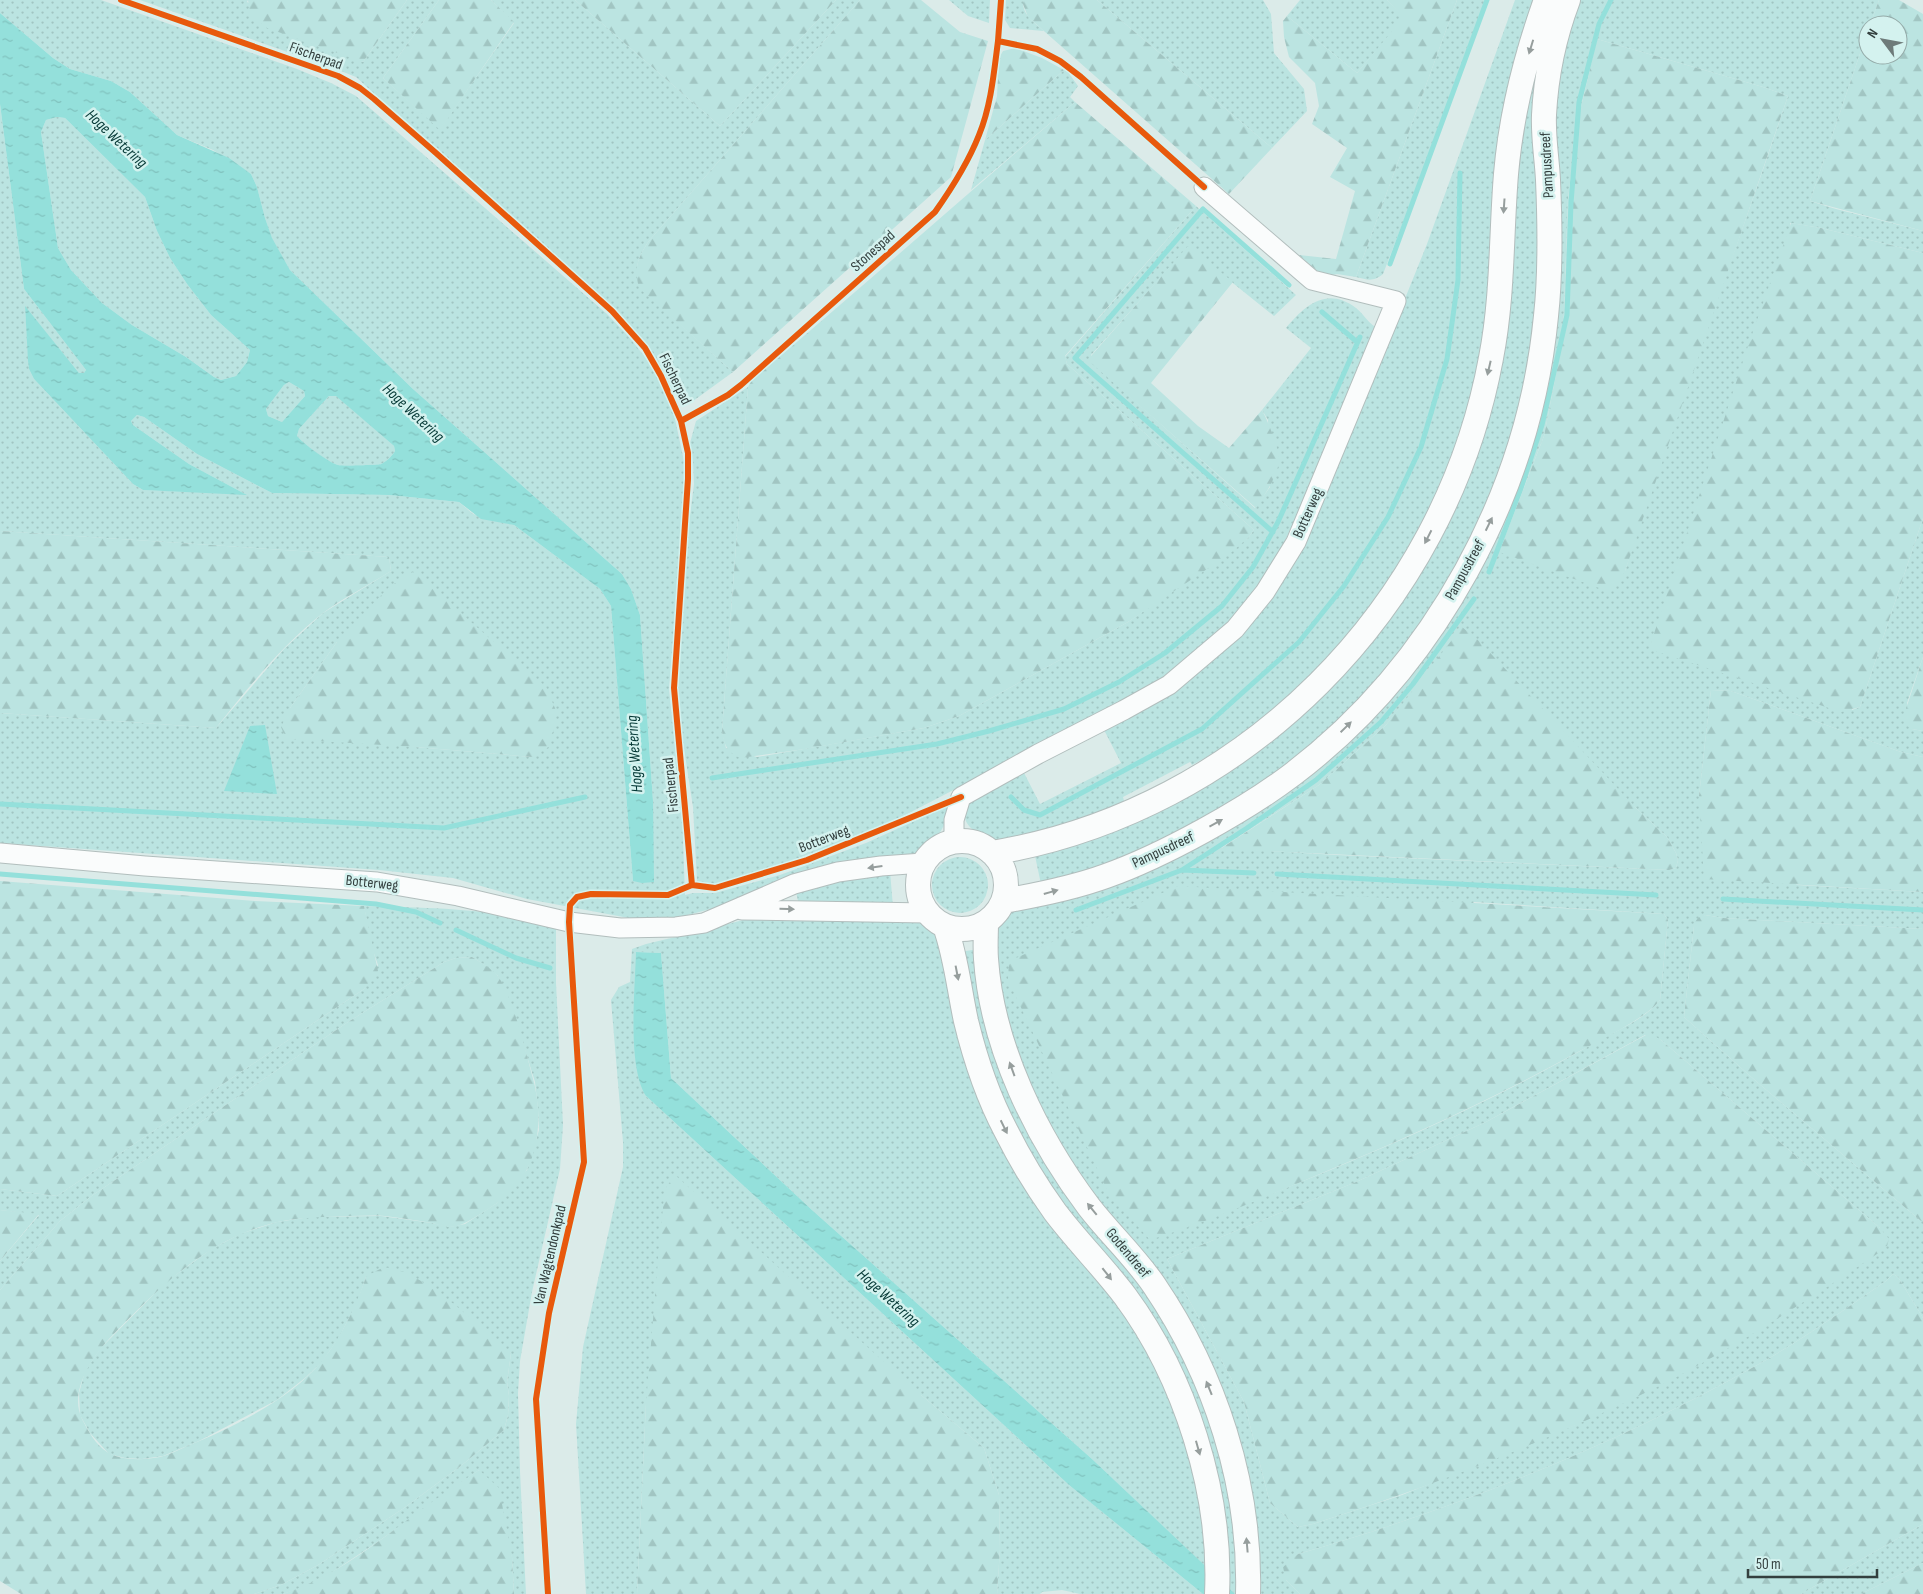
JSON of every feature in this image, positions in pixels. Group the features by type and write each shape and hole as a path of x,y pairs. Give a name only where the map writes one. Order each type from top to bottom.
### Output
{"main road":[{"path":"992,852 1031,846 1081,832 1130,812 1176,790 1214,768 1252,742 1291,710 1347,654 1392,596 1418,556 1445,504 1480,409 1497,318 1506,171 1512,125 1523,74 1546,0"},
{"name":"Pampusdreef","path":"1003,901 1040,894 1106,876 1164,852 1244,808 1293,774 1331,742 1391,680 1431,628 1463,577 1501,500 1525,429 1539,366 1549,282 1550,231 1544,117 1549,65 1561,18 1568,0"},
{"path":"954,841 968,841 981,845 992,852 1002,867 1006,884 1003,901 996,913 986,922 973,927 959,929 936,919 921,901 918,888 919,875 923,863 931,852 942,845 954,841"},
{"name":"Godendreef","path":"936,919 952,945 966,1021 974,1051 1005,1130 1045,1198 1126,1297 1148,1331 1180,1397 1198,1449 1212,1506 1217,1549 1218,1585"},
{"name":"Godendreef","path":"986,922 986,959 996,1015 1003,1043 1032,1116 1067,1176 1090,1208 1153,1284 1190,1345 1210,1391 1225,1434 1244,1514 1249,1567 1248,1594"}],"street":[{"name":"Botterweg","path":"954,841 954,820 961,797 1169,685 1235,629 1251,611 1296,542 1396,300 1312,280 1204,187"},
{"name":"Botterweg","path":"0,853 145,866 377,882 458,896 569,922 620,928 676,927 704,923 738,910 794,884 838,872 923,863"},
{"name":"Botterweg","path":"738,910 936,919"}],"green space":[{"path":"0,0 101,0 297,69 356,96 607,314 649,362 668,397 675,419 687,475 669,689 682,811 685,895 715,893 780,875 866,843 948,806 945,823 937,837 925,848 910,857 680,917 645,921 527,899 453,878 379,870 0,843 0,713 216,728 284,649 323,613 391,571 389,557 0,531 0,104 24,289 86,370 84,374 79,373 25,307 29,369 34,379 133,484 143,490 245,494 189,464 133,425 131,421 137,415 144,417 197,454 272,493 389,495 459,502 473,514 514,525 600,589 611,606 633,881 653,801 640,615 631,589 622,574 413,389 290,270 272,239 257,187 251,174 213,150 177,135 130,92 111,81 70,69 53,58 0,13","holes":["337,642 532,757 415,747 290,708"]},
{"path":"140,0 248,0 247,2 363,62 407,0 439,0 383,78 440,129 514,23 491,0 575,0 720,126 836,0 860,0 648,242 641,254 637,269 640,288 733,372 689,404 673,392 656,358 629,325 356,77"},
{"path":"248,0 407,0 363,62 267,28 250,14"},
{"path":"439,0 491,0 514,22 440,130 383,78"},
{"path":"575,0 836,0 720,126"},
{"path":"860,0 921,0 960,32 988,41 951,177 733,372 639,288 637,269 639,259 648,242"},
{"path":"949,0 990,0 989,23 968,16"},
{"path":"1006,0 1023,0 1024,10 1044,31 1010,28 1005,20"},
{"path":"1023,0 1097,0 1272,148 1229,194 1028,17"},
{"path":"1097,0 1263,0 1271,14 1274,53 1304,89 1307,111 1272,148"},
{"path":"1300,0 1387,0 1405,17 1357,73 1287,16"},
{"path":"1387,0 1457,0 1356,277 1337,274 1324,277 1299,255 1336,259 1355,191 1330,177 1347,148 1312,124 1319,106 1315,83 1289,57 1284,37 1283,21 1287,16 1357,73 1404,17"},
{"path":"1457,0 1489,0 1383,274 1370,280 1356,277"},
{"path":"1515,0 1540,0 1495,281 1458,454 1381,602 1263,726 1192,765 1190,762 1123,797 1124,801 1102,818 994,842 985,838 972,829 966,821 965,812 968,800 1022,769 1040,804 1121,763 1102,726 1255,611 1381,358 1427,244"},
{"path":"1579,0 1879,0 1874,15 1858,15 1858,59 1810,201 1923,231 1923,253 1821,228 1790,223 1852,710 1860,707 1923,518 1923,657 1907,703 1912,729 1923,731 1923,757 1901,752 1731,691 1711,690 1699,796 1797,885 1923,892 1923,929 1723,918 1705,915 1694,926 1684,1017 1757,1082 1923,1221 1923,1318 1898,1277 1893,1274 1886,1281 1839,1313 1759,1364 1648,1422 1592,1448 1476,1495 1358,1536 1298,1554 1286,1580 1300,1594 1253,1594 1224,1414 1041,1122 994,985 997,923 1021,907 1179,852 1396,683 1526,445 1553,75","holes":["1597,39 1788,96 1664,452 1625,571 1499,551 1544,436 1563,338 1568,199 1578,120","1419,684 1635,807 1667,837 1676,853 1678,860 1676,868 1669,870 1221,848 1319,785 1386,725","1474,902 1664,914 1668,920 1660,1000 1639,1019 1494,1097 1338,1167 1179,1230","1645,1035 1661,1040 1880,1228 1575,1425 1402,1495 1313,1524 1298,1527 1270,1503 1244,1402 1167,1259 1356,1182 1486,1122"]},
{"path":"1879,0 1899,0 1923,14 1923,231 1810,201 1858,59 1858,65 1908,65 1908,15 1874,15"},
{"path":"1541,29 1544,238 1529,387 1484,524 1414,641 1306,755 1166,844 1042,889 1034,851 1050,848 1297,712 1458,488"},
{"path":"1597,39 1788,96 1625,571 1620,580 1610,589 1602,589 1499,552 1544,436 1563,338 1568,199 1578,120"},
{"path":"1015,48 1042,58 1064,70 985,140 997,96 999,58 1003,51"},
{"path":"1064,70 1068,72 1078,86 1070,97 1075,102 971,190 985,140"},
{"path":"1075,102 1196,206 1065,356 1067,364 1254,530 1248,538 1228,555 1128,622 959,716 924,728 805,749 740,758 727,748 722,731 748,387 751,381"},
{"path":"57,117 65,118 145,197 157,231 170,258 187,284 211,315 250,350 247,362 236,376 221,380 214,377 186,357 132,325 102,303 71,270 58,248 41,132 46,120"},
{"path":"1196,206 1296,295 1274,316 1188,247 1091,355 1091,362 1255,508 1270,487 1268,420 1262,410 1311,348 1286,328 1301,312 1317,301 1336,299 1356,308 1372,325 1379,329 1320,467 1281,549 1256,588 1229,621 1203,645 1158,681 1110,709 884,826 756,874 713,884 697,881 693,807 683,742 678,688 685,555 694,484 690,443 696,421 748,387 722,731 726,748 757,757 924,728 959,716 1128,622 1248,538 1254,530 1067,364 1065,357"},
{"path":"1791,223 1821,228 1923,253 1923,518 1860,707 1841,712 1649,649 1748,346"},
{"path":"1188,246 1233,282 1151,383 1198,426 1229,448 1262,410 1276,444 1279,462 1273,480 1256,508 1091,363 1091,356"},
{"path":"289,382 304,391 305,396 282,422 268,416 266,409 284,385"},
{"path":"336,395 394,446 395,451 385,462 374,465 338,465 316,452 297,436 299,429 329,396"},
{"path":"0,531 389,557 391,571 339,602 308,625 266,668 216,728 0,713"},
{"path":"413,572 546,687 557,713 550,746 532,757 286,739 281,727 290,708 337,642 389,587"},
{"path":"1462,627 1478,640 1635,807 1667,837 1676,853 1678,860 1676,868 1669,870 1220,849 1319,785 1386,725"},
{"path":"1923,657 1923,731 1912,729 1905,724 1904,715"},
{"path":"1711,690 1731,691 1901,752 1923,757 1923,892 1704,879 1699,796"},
{"path":"960,857 971,859 980,865 986,874 988,885 986,896 980,905 971,911 960,913 949,911 940,905 934,896 932,885 934,874 940,865 949,859"},
{"path":"890,871 893,907 803,903 798,901 796,891 798,889"},
{"path":"0,881 255,901 364,906 378,971 364,989 57,1196 0,1189"},
{"path":"1178,886 1664,914 1668,920 1660,1000 1645,1014 1610,1035 1514,1086 1448,1118 1254,1202 1150,1240 1109,1194 1008,980 1009,961"},
{"path":"364,906 462,910 512,916 556,929 556,983 563,1125 560,1169 532,1292 520,1361 518,1393 526,1594 514,1594 512,1557 479,1470 331,1573 304,1587 283,1594 254,1594 281,1585 318,1565 404,1508 462,1465 504,1430 508,1415 509,1396 507,1382 511,1353 366,1277 357,1303 338,1339 322,1362 277,1400 199,1441 163,1456 142,1459 125,1458 109,1454 90,1433 80,1415 79,1393 85,1371 100,1349 166,1282 210,1250 240,1234 277,1222 310,1217 381,1216 450,1227 465,1224 497,1203 527,1170 539,1130 535,1082 511,1005 498,976 472,957 456,958 444,962 348,1022 93,1195 60,1221 0,1290 0,1261 39,1215 0,1210 0,1189 57,1196 364,989 378,965 371,945"},
{"path":"1705,915 1723,918 1923,929 1923,1221 1757,1082 1684,1017 1694,926 1698,919"},
{"path":"758,916 909,919 927,927 942,941 975,1069 1126,1308 1187,1427 1212,1573 1092,1459 812,1210 671,1078 661,953 636,952 646,1096 1069,1485 1203,1594 1080,1594 1062,1590 1042,1592 1040,1594 997,1594 1000,1549 999,1495 984,1448 921,1395 646,1404 637,1594 586,1594 576,1424 583,1347 623,1167 623,1142 611,1000 619,987 630,982 632,949"},
{"path":"979,949 1003,1058 1175,1328 1229,1466 1243,1594 1235,1594 1225,1585 1197,1424 1057,1205 999,1103 959,952"},
{"path":"472,957 496,974 507,993 522,1037 538,1104 535,1148 524,1176 515,1188 482,1213 453,1227 385,1216 295,1219 278,1222 229,1240 206,1253 165,1284 109,1339 89,1366 80,1387 78,1398 82,1419 87,1428 99,1446 112,1455 133,1459 147,1459 173,1452 260,1411 278,1400 309,1375 322,1361 342,1331 358,1299 366,1277 384,1268 397,1269 431,1287 511,1353 507,1382 509,1396 508,1415 504,1430 462,1465 404,1508 318,1565 281,1585 254,1594 21,1594 0,1581 0,1290 60,1221 93,1195 348,1022 444,962 456,958"},
{"path":"1646,1035 1653,1035 1661,1040 1880,1228 1889,1239 1887,1246 1826,1288 1770,1323 1657,1387 1530,1445 1444,1479 1357,1510 1298,1527 1270,1503 1244,1402 1167,1259 1356,1182 1486,1122"},
{"path":"675,1175 921,1395 984,1448 999,1495 1000,1549 997,1594 637,1594 646,1404 660,1236 665,1189"},
{"path":"0,1210 39,1214 0,1261"},
{"path":"1893,1274 1898,1277 1923,1318 1923,1524 1801,1594 1300,1594 1286,1580 1283,1567 1298,1554 1358,1536 1476,1495 1592,1448 1704,1394 1792,1345 1886,1281"},
{"path":"479,1470 499,1488 512,1557 514,1594 283,1594 302,1587 337,1569"},
{"path":"1923,1524 1923,1563 1861,1594 1801,1594"},
{"path":"1923,1563 1923,1594 1861,1594"}],"water":[{"name":"Hoge Wetering","path":"0,13 53,58 70,69 111,81 130,92 177,135 229,158 251,174 257,187 272,238 290,270 413,389 622,574 631,589 640,615 653,801 654,882 642,883 633,881 611,606 600,589 514,525 481,519 459,502 389,495 272,493 197,454 144,417 137,415 131,421 133,425 189,464 247,495 143,490 133,484 34,379 29,369 28,361 25,306 79,373 84,373 86,370 24,289 0,104","holes":["57,117 65,118 145,197 157,231 170,258 187,284 211,315 250,350 247,362 236,376 221,380 214,377 186,357 132,325 102,303 71,270 58,248 41,132 46,120","289,382 304,391 305,396 282,422 268,416 266,409 284,385","329,396 336,396 394,446 395,451 389,459 381,464 338,465 322,457 300,439 297,436 299,429"]},
{"path":"265,725 277,794 224,791 250,726"},
{"name":"Hoge Wetering","path":"636,952 661,953 671,1078 812,1210 1092,1459 1235,1594 1203,1594 1069,1485 646,1096 640,1083 634,1047"}],"waterway":[{"path":"1390,264 1487,0"},
{"path":"1489,572 1521,488 1542,425 1567,315 1571,203 1579,102 1599,24 1611,0"},
{"path":"1011,797 1024,810 1040,815 1202,729 1299,642 1344,586 1388,517 1421,447 1447,359 1458,280 1460,173"},
{"path":"1273,532 1075,358 1203,209 1289,285"},
{"path":"1322,312 1357,342"},
{"path":"712,778 937,744 989,731 1064,709 1119,682 1165,653 1222,606 1253,567 1278,522 1360,337"},
{"path":"1076,910 1182,870 1316,780 1381,722 1413,684 1474,599"},
{"path":"0,804 444,828 585,797"},
{"path":"1182,870 1254,873"},
{"path":"0,874 376,904 416,912 440,923"},
{"path":"1277,874 1656,895"},
{"path":"1723,899 1923,910"},
{"path":"456,930 516,958 550,968"}],"cycle path":[{"name":"Fischerpad","path":"121,0 338,76 360,88 436,153 612,311 645,348 661,376 681,421 688,453 688,479 674,688 692,885 668,895 591,894 577,897 570,905 569,922 584,1162 549,1313 536,1399 548,1594"},
{"path":"1001,0 998,41 1037,49 1060,61 1081,77 1204,187"},
{"name":"Stonespad","path":"681,421 728,395 741,385 935,212 965,165 983,124 991,89 998,41"},
{"path":"692,885 715,888 807,860 961,797"}]}
